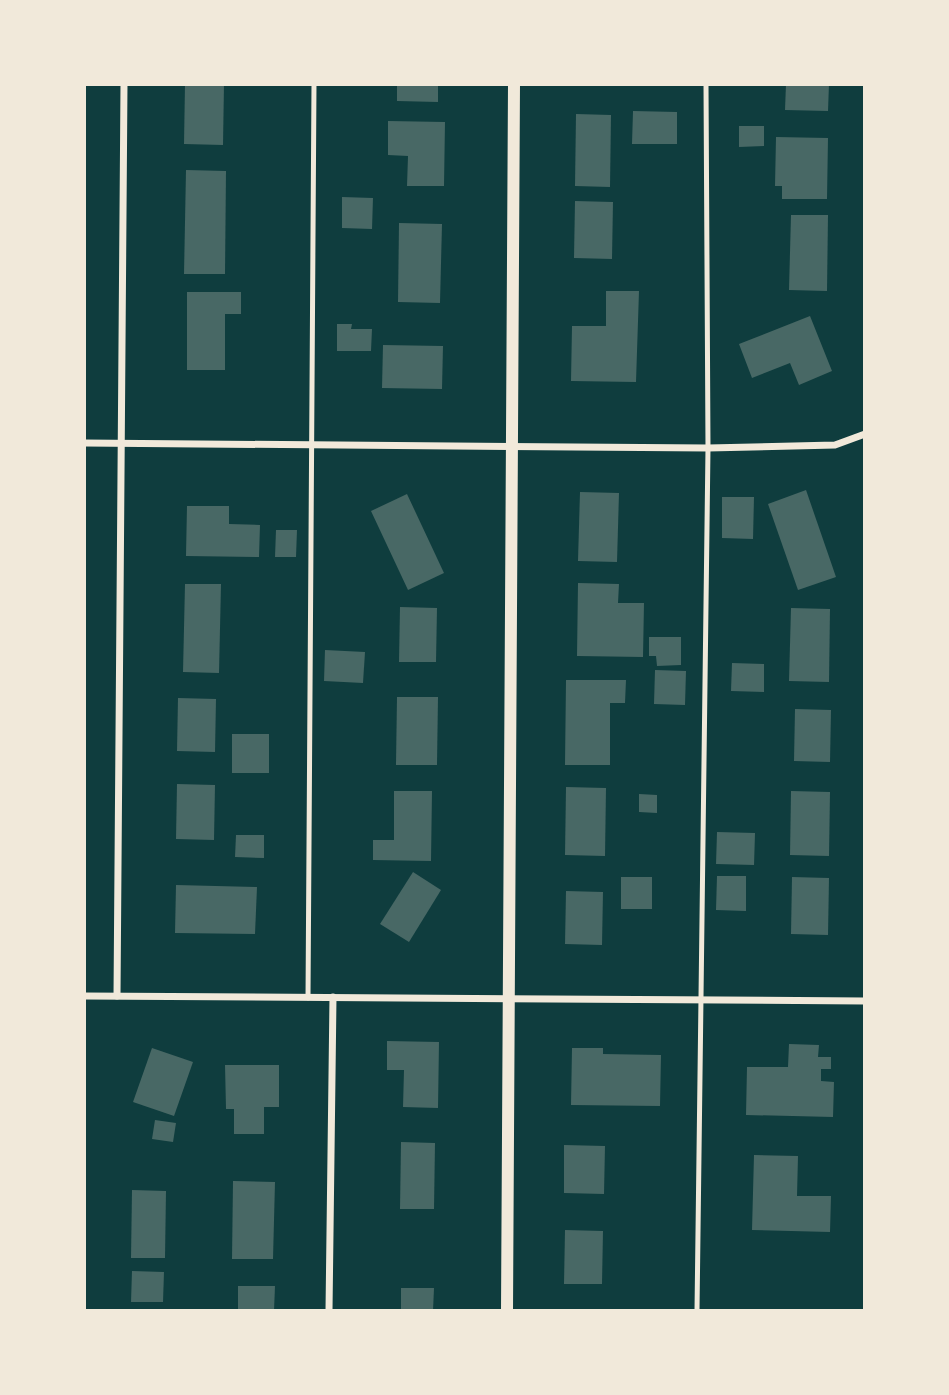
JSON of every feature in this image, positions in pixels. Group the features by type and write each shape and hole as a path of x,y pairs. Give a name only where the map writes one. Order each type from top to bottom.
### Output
{"street":[{"path":"117,996 124,84"},
{"path":"506,1311 514,84"},
{"path":"84,443 708,448 835,444 865,434"},
{"path":"84,996 865,1001"},
{"path":"329,1311 333,998"}],"lane":[{"path":"308,998 314,84"},
{"path":"697,1311 708,448 706,84"}],"building":[{"path":"185,84 224,84 223,145 184,144"},
{"path":"397,84 438,84 438,102 397,101"},
{"path":"786,84 829,84 828,111 785,110"},
{"path":"633,111 677,112 677,144 632,144"},
{"path":"576,114 611,115 610,187 575,186"},
{"path":"388,121 445,122 444,186 407,186 408,156 388,155"},
{"path":"739,126 764,126 764,146 739,147"},
{"path":"776,137 828,138 827,199 782,199 782,186 775,186"},
{"path":"186,170 226,171 225,274 184,274"},
{"path":"342,197 373,198 372,229 342,228"},
{"path":"575,201 613,202 612,259 574,258"},
{"path":"791,215 828,215 827,291 789,290"},
{"path":"399,223 442,224 440,303 398,302"},
{"path":"606,291 639,291 636,382 571,381 572,326 606,326"},
{"path":"187,292 241,292 241,314 225,314 225,370 187,370"},
{"path":"810,316 832,371 799,385 790,363 752,378 739,344"},
{"path":"337,324 352,324 351,329 372,329 371,351 337,351"},
{"path":"383,345 443,346 442,389 382,388"},
{"path":"806,490 836,577 798,590 768,504"},
{"path":"580,492 619,493 617,562 578,561"},
{"path":"407,494 444,573 408,590 371,511"},
{"path":"722,497 754,497 753,539 722,538"},
{"path":"187,506 229,506 229,524 260,525 259,557 186,556"},
{"path":"276,530 297,530 296,557 275,557"},
{"path":"578,583 619,584 618,603 644,603 643,657 577,656"},
{"path":"185,584 221,584 219,673 183,672"},
{"path":"400,607 437,608 436,662 399,662"},
{"path":"791,608 830,609 829,682 789,681"},
{"path":"649,637 681,637 681,665 657,666 656,656 649,656"},
{"path":"325,650 365,652 363,683 324,681"},
{"path":"732,663 764,664 764,692 731,691"},
{"path":"655,670 686,671 685,705 654,704"},
{"path":"566,680 626,680 625,703 610,703 610,765 565,765"},
{"path":"397,697 438,697 437,765 396,765"},
{"path":"178,698 216,699 215,752 177,751"},
{"path":"795,709 831,710 830,762 794,761"},
{"path":"232,734 269,734 269,773 232,773"},
{"path":"177,784 215,785 214,840 176,839"},
{"path":"566,787 606,788 605,856 565,855"},
{"path":"394,791 432,791 431,861 373,860 373,840 394,840"},
{"path":"791,791 830,792 829,856 790,855"},
{"path":"639,794 657,795 657,813 639,812"},
{"path":"717,832 755,833 754,865 716,864"},
{"path":"236,835 264,835 264,858 235,857"},
{"path":"413,872 441,890 409,942 380,924"},
{"path":"717,876 746,876 746,911 716,910"},
{"path":"621,877 652,877 652,909 621,909"},
{"path":"792,877 829,878 828,935 791,934"},
{"path":"176,885 257,887 255,934 175,933"},
{"path":"566,891 603,892 602,945 565,944"},
{"path":"387,1041 439,1042 438,1108 403,1107 404,1070 387,1070"},
{"path":"789,1044 819,1045 818,1057 831,1057 831,1069 821,1069 821,1081 834,1082 833,1117 746,1115 747,1067 788,1067"},
{"path":"152,1048 193,1062 174,1116 133,1102"},
{"path":"572,1048 603,1048 603,1054 661,1055 660,1106 571,1105"},
{"path":"225,1065 279,1065 279,1107 264,1107 264,1134 234,1134 234,1109 226,1109"},
{"path":"155,1120 176,1123 173,1142 152,1139"},
{"path":"401,1142 435,1143 434,1209 400,1209"},
{"path":"564,1145 605,1146 604,1194 564,1193"},
{"path":"754,1155 798,1156 797,1196 831,1196 830,1232 752,1230"},
{"path":"233,1181 275,1182 273,1259 232,1259"},
{"path":"132,1190 166,1191 165,1258 131,1258"},
{"path":"565,1230 603,1231 602,1284 564,1284"},
{"path":"132,1271 164,1272 163,1302 131,1302"},
{"path":"238,1286 275,1286 274,1311 238,1311"},
{"path":"401,1288 434,1288 433,1311 401,1311"}]}
